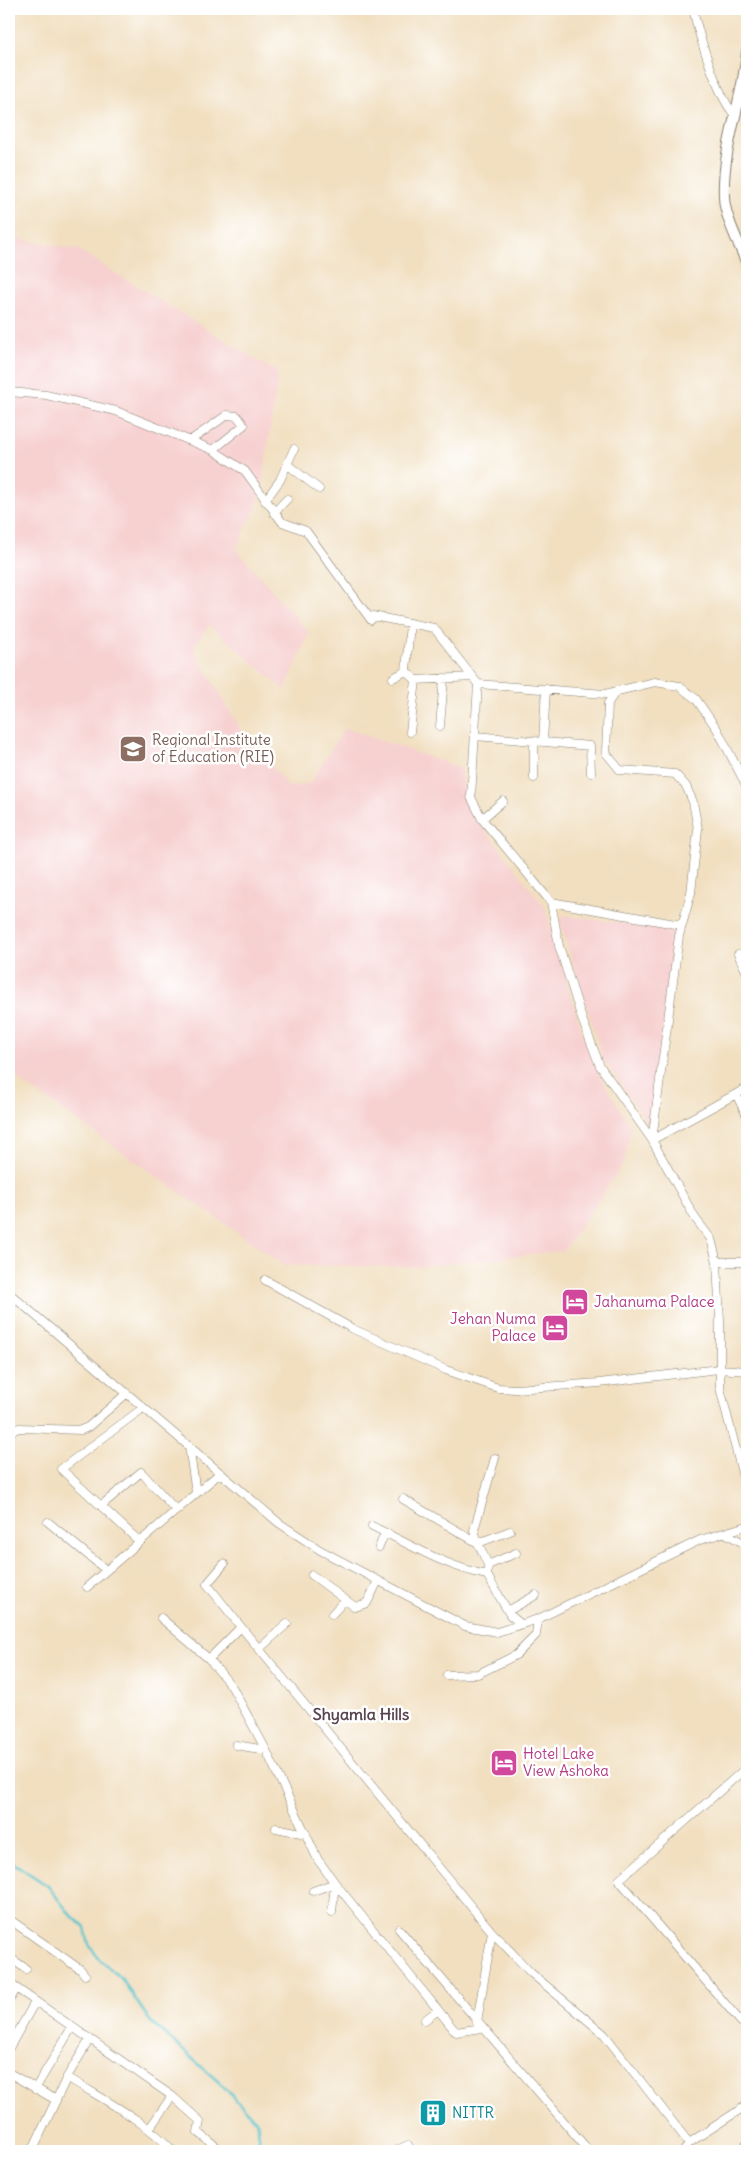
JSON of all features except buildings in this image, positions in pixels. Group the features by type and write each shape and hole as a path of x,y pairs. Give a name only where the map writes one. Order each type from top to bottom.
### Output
{"street":[{"path":"693,9 698,29 725,104 734,114"},
{"path":"747,52 745,74 734,114 724,197 747,264"},
{"path":"9,392 46,395 116,411 213,450 245,471 282,522 306,531 371,620 374,616 434,628 476,681 471,797 482,819 551,902 559,946 582,1018 600,1066 652,1140 695,1218 711,1239 717,1262 720,1321 720,1388 747,1492"},
{"path":"191,440 226,415 237,416 244,425 213,450"},
{"path":"265,501 280,480 294,449"},
{"path":"288,464 319,489"},
{"path":"274,513 287,500"},
{"path":"406,671 410,623"},
{"path":"393,678 406,671"},
{"path":"406,671 416,680 444,678 605,694 655,682 679,686 696,699 717,729 747,787"},
{"path":"440,726 444,678"},
{"path":"410,732 416,680"},
{"path":"543,742 546,689"},
{"path":"616,691 608,703 606,753 620,770 675,774 686,786 693,802 698,829 691,893 681,925 652,1140"},
{"path":"475,736 590,746 591,774"},
{"path":"534,742 534,778"},
{"path":"482,819 503,801"},
{"path":"551,902 681,925"},
{"path":"738,954 747,973"},
{"path":"652,1140 747,1088"},
{"path":"736,1094 747,1116"},
{"path":"717,1262 747,1262"},
{"path":"265,1280 353,1329 446,1370 498,1388 516,1389 599,1383 719,1369 747,1371"},
{"path":"9,1293 279,1523 320,1550 465,1626 498,1632 538,1619 700,1540 747,1526"},
{"path":"9,1432 19,1428 81,1430 88,1427 126,1394"},
{"path":"140,1542 61,1469 143,1408"},
{"path":"189,1446 196,1493"},
{"path":"495,1458 474,1530 488,1565 487,1574 508,1611 521,1624"},
{"path":"102,1505 141,1472 176,1510"},
{"path":"87,1587 220,1473"},
{"path":"403,1499 478,1543"},
{"path":"48,1522 106,1570"},
{"path":"372,1526 468,1571 487,1574"},
{"path":"478,1543 510,1531"},
{"path":"379,1546 386,1532"},
{"path":"726,1532 747,1545"},
{"path":"488,1565 516,1553"},
{"path":"224,1564 206,1584 492,1932 531,1974 604,2034 688,2143"},
{"path":"312,1575 355,1608 367,1603 378,1581"},
{"path":"508,1611 536,1595"},
{"path":"332,1614 345,1600"},
{"path":"160,1618 209,1659 232,1688 266,1750 318,1860 335,1883 456,2032 480,2025"},
{"path":"447,1676 478,1674 516,1655 536,1635 538,1619"},
{"path":"260,1649 287,1624"},
{"path":"209,1659 241,1627"},
{"path":"236,1744 266,1750"},
{"path":"747,1767 619,1880 741,2022 747,2026"},
{"path":"276,1828 306,1834"},
{"path":"313,1891 335,1883"},
{"path":"332,1912 335,1883"},
{"path":"9,1919 81,1970 85,1975"},
{"path":"399,1929 589,2151"},
{"path":"480,2025 492,1932"},
{"path":"9,1957 26,1969"},
{"path":"9,1983 172,2096 200,2121 198,2132 218,2148"},
{"path":"9,2000 16,1988"},
{"path":"9,2048 35,2002"},
{"path":"425,2020 438,2010"},
{"path":"35,2089 72,2027"},
{"path":"32,2151 67,2077 90,2039"},
{"path":"9,2073 56,2100"},
{"path":"67,2077 149,2129 163,2139 173,2151"},
{"path":"149,2129 172,2096"},
{"path":"684,2151 688,2143 747,2105"},
{"path":"740,2151 747,2144"},
{"path":"395,2151 408,2145"}],"shaded area":[{"name":"Regional Institute of Education (RIE)","path":"9,237 78,250 278,373 263,480 256,508 236,549 309,633 285,690 209,625 193,648 241,730 289,787 310,783 345,728 460,768 468,808 544,906 581,1030 599,1074 631,1127 624,1163 563,1251 416,1267 284,1265 9,1073"},
{"path":"562,915 676,930 652,1121 649,1125 603,1059 560,921"}],"waterway":[{"path":"9,1860 48,1886 69,1913 85,1928 89,1945 100,1960 121,1978 150,2021 222,2085 257,2122 261,2151"}],"place":[{"name":"Regional Institute of Education (RIE)","path":"133,749"},
{"name":"Jahanuma Palace","path":"575,1302"},
{"name":"Jehan Numa Palace","path":"555,1328"},
{"name":"Hotel Lake View Ashoka","path":"504,1763"},
{"name":"NITTR","path":"433,2113"}],"district":[{"name":"Shyamla Hills","path":"361,1714"}]}
